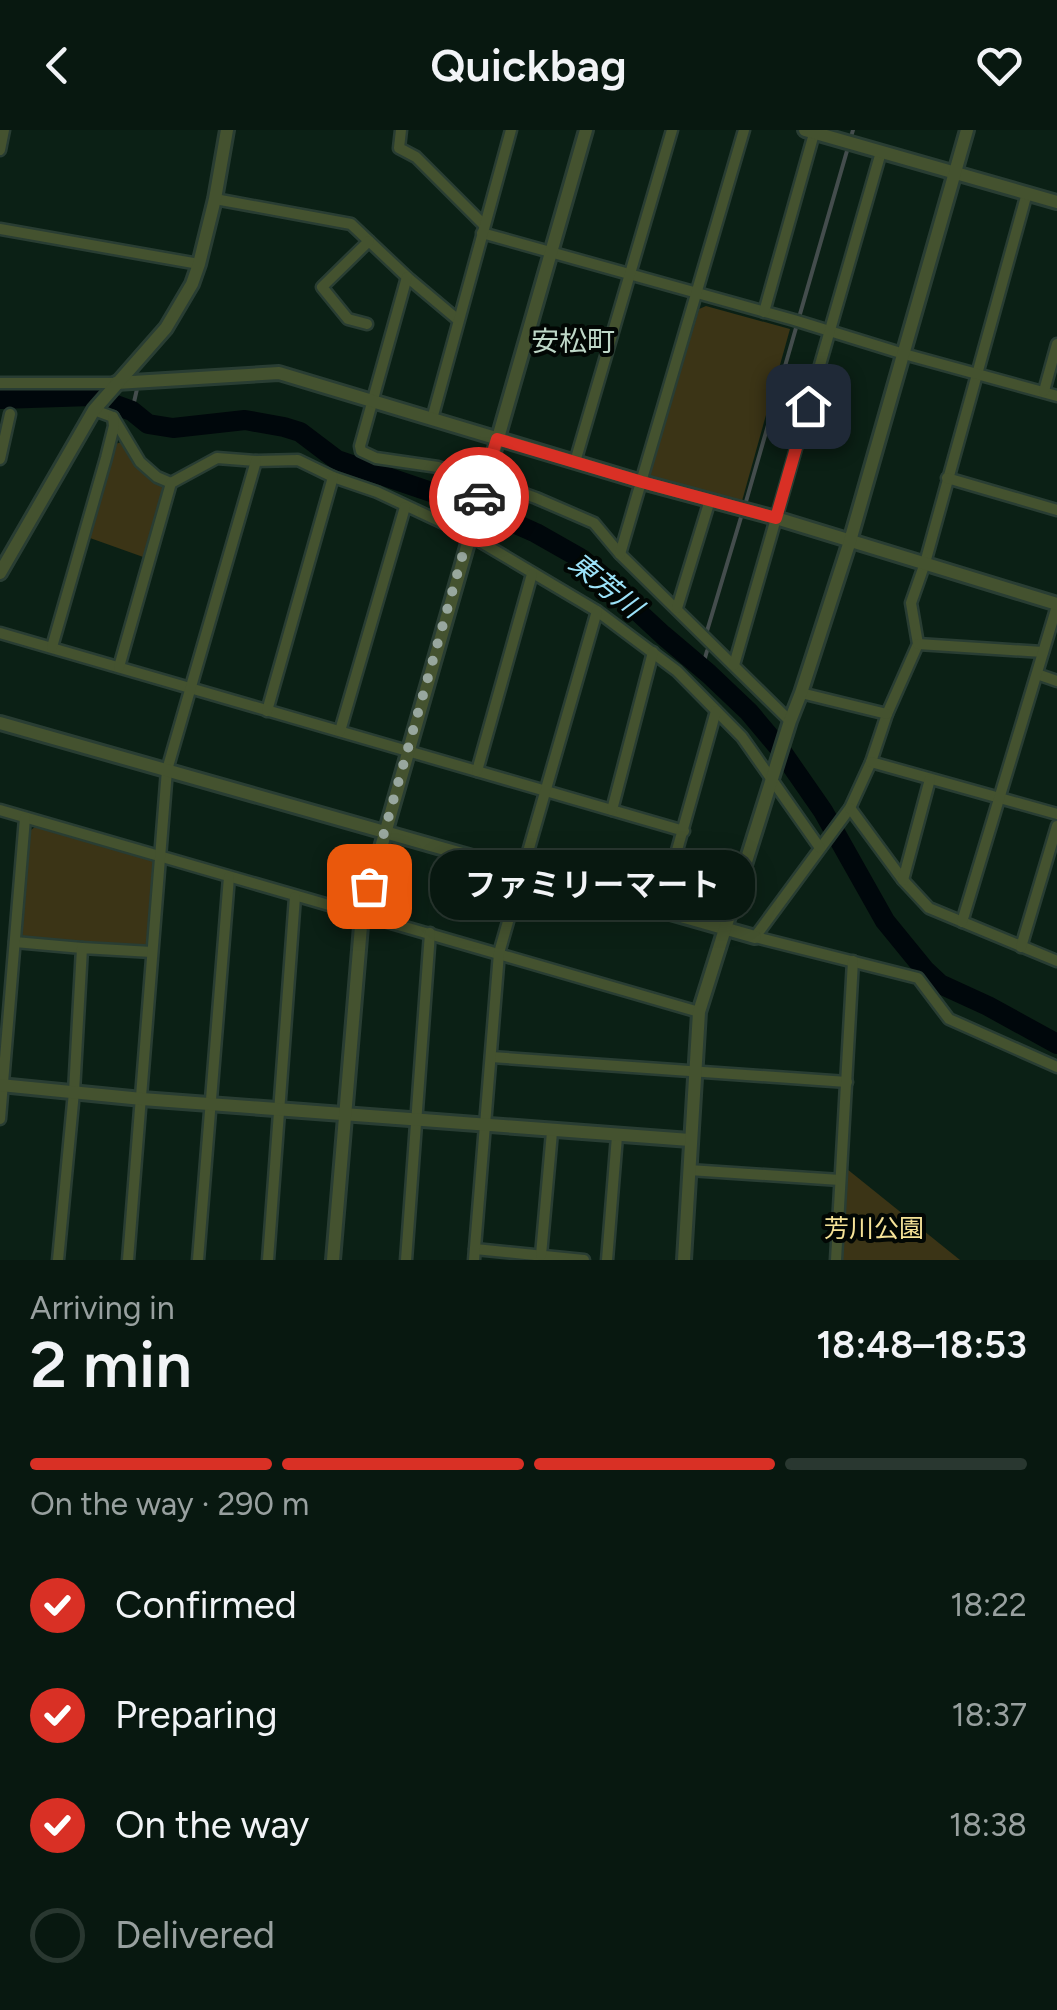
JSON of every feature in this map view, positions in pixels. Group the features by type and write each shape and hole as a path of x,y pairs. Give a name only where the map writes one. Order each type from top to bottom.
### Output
{"street":[{"path":"0,150 4,130"},
{"path":"0,574 96,407 166,328 192,284 215,199 228,130"},
{"path":"400,130 399,148 416,157 483,229 1057,396"},
{"path":"432,420 511,130"},
{"path":"333,1260 362,914 586,130"},
{"path":"575,462 672,130"},
{"path":"620,554 744,130"},
{"path":"684,1260 699,1012 850,541 967,130"},
{"path":"764,312 812,131 1057,202"},
{"path":"734,665 881,152"},
{"path":"754,936 850,808 918,644 912,602 1027,193"},
{"path":"215,199 351,224 458,319"},
{"path":"0,229 199,264"},
{"path":"367,324 348,318 322,287 369,241"},
{"path":"407,277 360,446 362,452 376,458 438,467 481,489 514,490 594,523 620,554 790,721"},
{"path":"1044,391 1057,344"},
{"path":"0,383 112,387 279,373 776,518 1057,605 962,922"},
{"path":"96,407 113,417 140,462 171,483"},
{"path":"0,459 10,414"},
{"path":"52,647 106,458 113,417"},
{"path":"120,667 171,483 217,458 298,460 469,533 597,611 677,672 742,737 820,848"},
{"path":"128,1260 167,770 256,460"},
{"path":"267,711 333,478"},
{"path":"947,478 1057,510"},
{"path":"677,608 710,500"},
{"path":"340,731 405,507"},
{"path":"476,770 532,574"},
{"path":"584,1260 475,1254 499,953 597,611"},
{"path":"0,633 684,832"},
{"path":"918,644 1043,652"},
{"path":"612,810 652,652"},
{"path":"1037,674 1057,680"},
{"path":"801,693 886,714"},
{"path":"660,911 716,711"},
{"path":"0,722 660,911 918,978 949,1019 1057,1066"},
{"path":"872,762 1057,814"},
{"path":"903,880 930,779"},
{"path":"850,808 903,880 929,908 1057,961"},
{"path":"0,810 699,1012"},
{"path":"0,1120 25,818"},
{"path":"1020,946 1057,826"},
{"path":"198,1260 229,876"},
{"path":"268,1260 295,897"},
{"path":"406,1260 430,933"},
{"path":"15,942 152,952"},
{"path":"58,1260 74,1092 82,948"},
{"path":"836,1260 852,961"},
{"path":"491,1057 848,1082"},
{"path":"1,1085 552,1132 690,1140"},
{"path":"541,1256 552,1132"},
{"path":"607,1260 617,1136"},
{"path":"690,1170 840,1180"}],"green space":[{"path":"706,306 790,329 742,501 735,503 653,480 650,474 699,309"},
{"path":"122,442 141,468 167,486 146,558 90,538 115,444"},
{"path":"36,826 153,860 157,866 148,946 22,938 30,831"},
{"name":"芳川公園","path":"847,1169 960,1260 841,1260"}],"waterway":[{"path":"745,505 853,130"},
{"path":"132,411 137,389"},
{"name":"東芳川","path":"0,399 91,396 132,411 148,424 173,428 245,420 284,427 300,432 337,460 487,511 580,558 749,712 780,749 823,811 885,921 925,970 940,984 1057,1044"},
{"path":"707,631 742,514"},
{"path":"702,668 707,651"}],"way so far":[{"path":"369,886 479,497"}],"place":[{"name":"ファミリーマート","path":"369,886"}],"district":[{"name":"安松町","path":"573,341"}],"route":[{"path":"479,497 497,439 776,518 808,406"}]}
